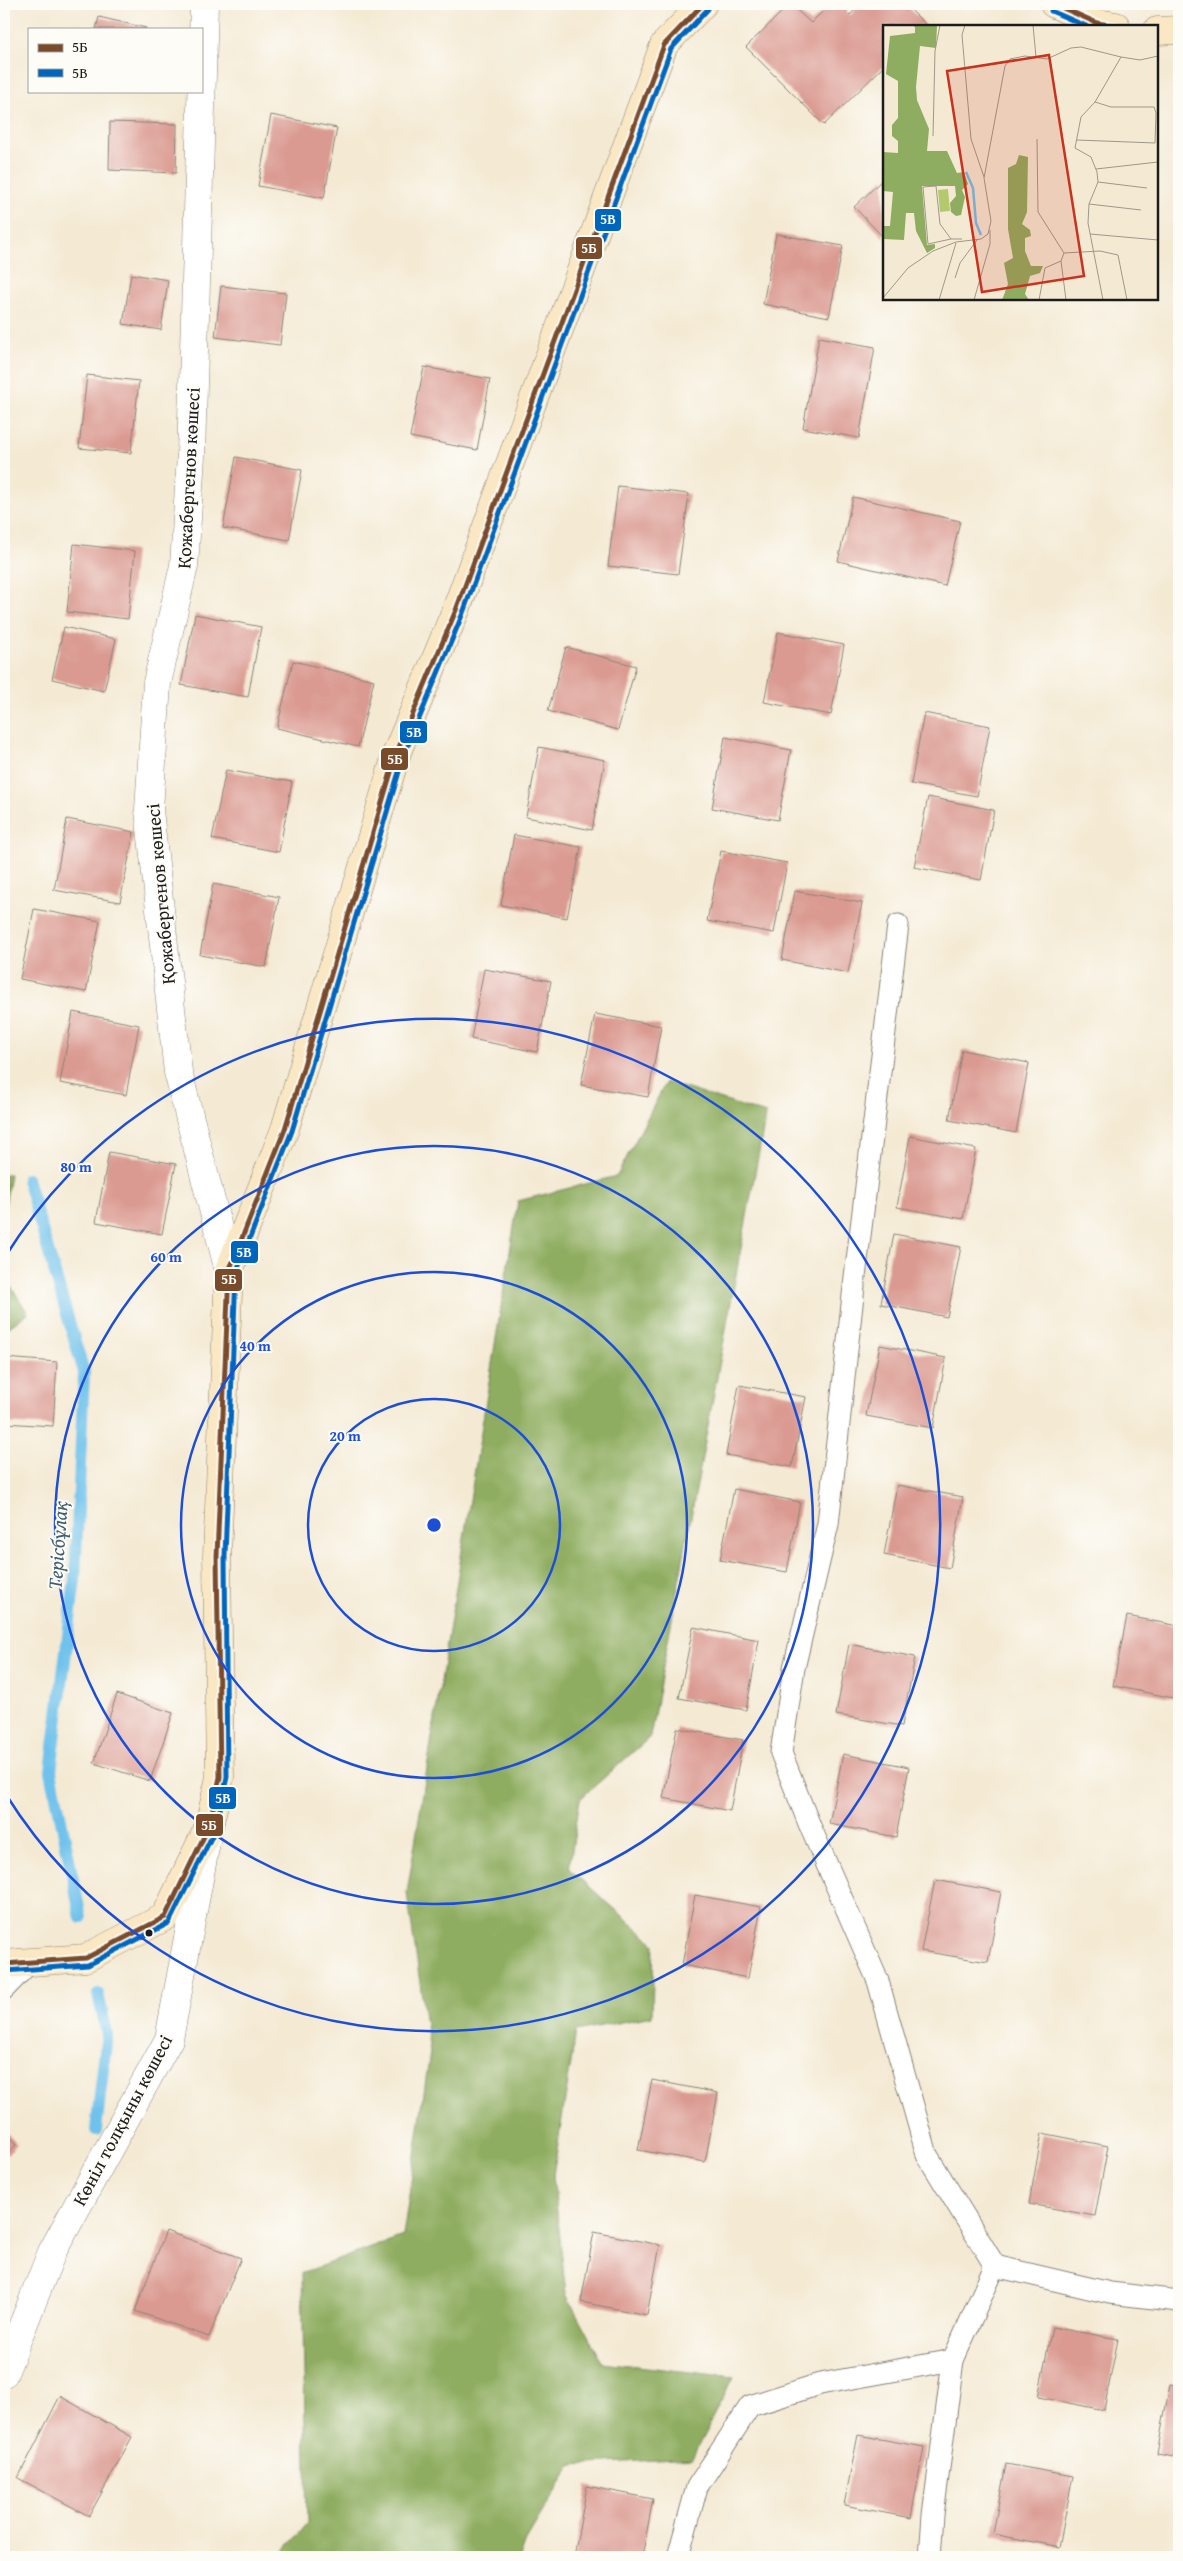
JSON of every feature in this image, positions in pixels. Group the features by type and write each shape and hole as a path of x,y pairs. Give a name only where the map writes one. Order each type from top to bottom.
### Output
{"street":[{"name":"Қожабергенов көшесі","path":"202,73 204,4"},
{"path":"4,1964 86,1958 165,1917 209,1826 220,1777 216,1556 229,1272 285,1129 397,752 456,610 664,45 703,4"},
{"path":"1054,4 1097,23 1110,25"},
{"path":"1158,31 1179,30"},
{"name":"Қожабергенов көшесі","path":"201,92 191,455 184,566 157,683 150,810 178,1072 229,1272"},
{"name":"Көніл толқыны көшесі","path":"4,2373 52,2252 169,2039 209,1826"}],"lane":[{"path":"898,925 855,1278 828,1524 794,1668 781,1754 810,1826 878,1981 927,2156 994,2266 1110,2293 1179,2301"},
{"path":"4,1989 30,1962"},
{"path":"930,2557 933,2515 953,2360 994,2266"},
{"path":"678,2557 697,2487 750,2406 820,2384 953,2360"}],"green space":[{"path":"666,1082 766,1114 650,1737 580,1799 569,1869 654,1943 652,2016 576,2031 553,2175 566,2294 602,2362 734,2377 692,2458 571,2465 527,2539 520,2557 278,2557 307,2523 302,2273 403,2236 430,2052 407,1893 518,1201 617,1176"},
{"path":"4,1174 10,1174 4,1212"},
{"path":"4,1275 28,1313 4,1331"}],"building":[{"path":"790,4 811,23 830,4 839,4 850,15 861,4 905,4 926,25 883,25 883,67 824,125 746,47"},
{"path":"99,17 146,28 96,28"},
{"path":"271,115 337,128 324,198 258,186"},
{"path":"110,122 177,124 176,173 109,170"},
{"path":"883,179 883,237 854,207"},
{"path":"776,234 843,246 829,317 763,304"},
{"path":"131,274 168,280 161,330 123,324"},
{"path":"221,286 286,293 280,345 215,337"},
{"path":"819,337 875,347 859,438 803,428"},
{"path":"424,367 490,379 477,450 410,437"},
{"path":"87,375 139,381 131,453 79,448"},
{"path":"236,457 302,470 289,540 223,528"},
{"path":"618,486 689,494 678,574 608,566"},
{"path":"853,497 960,521 945,586 838,561"},
{"path":"74,544 135,551 128,619 67,612"},
{"path":"195,614 261,627 248,697 181,685"},
{"path":"64,627 116,639 104,691 52,679"},
{"path":"778,632 844,645 831,715 764,702"},
{"path":"566,647 636,666 618,730 548,711"},
{"path":"293,661 374,680 358,747 277,728"},
{"path":"924,713 990,726 977,796 911,784"},
{"path":"725,737 791,750 778,820 712,808"},
{"path":"539,747 605,760 592,830 526,817"},
{"path":"226,770 292,782 279,852 212,839"},
{"path":"928,797 994,810 981,880 914,867"},
{"path":"67,819 134,832 120,902 54,890"},
{"path":"514,835 581,847 567,918 501,905"},
{"path":"721,851 787,863 774,933 707,921"},
{"path":"213,884 279,897 266,967 200,955"},
{"path":"795,891 862,903 848,973 782,960"},
{"path":"34,909 100,921 86,992 20,979"},
{"path":"484,969 551,981 537,1052 471,1039"},
{"path":"73,1012 139,1025 126,1095 60,1083"},
{"path":"595,1014 661,1026 648,1097 581,1085"},
{"path":"962,1050 1029,1063 1016,1133 949,1120"},
{"path":"910,1136 976,1149 963,1219 897,1207"},
{"path":"109,1152 176,1164 162,1234 96,1222"},
{"path":"894,1234 961,1247 947,1317 881,1304"},
{"path":"880,1345 946,1358 933,1428 866,1416"},
{"path":"4,1358 57,1362 53,1426 4,1423"},
{"path":"739,1385 806,1397 792,1467 726,1455"},
{"path":"897,1485 963,1497 950,1568 884,1555"},
{"path":"734,1489 800,1502 787,1572 720,1560"},
{"path":"1127,1616 1179,1626 1179,1699 1113,1686"},
{"path":"693,1627 759,1640 746,1710 679,1698"},
{"path":"849,1644 915,1657 902,1726 836,1715"},
{"path":"117,1694 173,1713 150,1781 94,1763"},
{"path":"677,1728 743,1740 730,1811 663,1798"},
{"path":"843,1754 909,1767 896,1837 829,1824"},
{"path":"935,1880 1001,1892 988,1962 921,1951"},
{"path":"695,1895 761,1907 748,1978 682,1965"},
{"path":"652,2080 718,2093 705,2162 638,2150"},
{"path":"4,2130 17,2144 4,2157"},
{"path":"1042,2133 1108,2146 1095,2216 1029,2204"},
{"path":"166,2231 241,2258 209,2337 135,2311"},
{"path":"594,2232 660,2245 647,2315 581,2302"},
{"path":"1052,2327 1118,2339 1104,2410 1038,2397"},
{"path":"1170,2384 1179,2386 1179,2458 1157,2454"},
{"path":"60,2396 132,2437 89,2516 18,2478"},
{"path":"858,2435 924,2447 911,2518 844,2505"},
{"path":"1006,2464 1073,2476 1059,2547 993,2534"},
{"path":"587,2486 653,2499 642,2557 574,2557"}],"waterway":[{"name":"Терісбұлақ","path":"27,1179 84,1372 75,1579 51,1771 81,1918"},
{"name":"Терісбұлақ","path":"96,2130 107,2034 98,1994"}],"transit line":[{"name":"5Б","path":"4,1964 86,1958 165,1917 209,1826 220,1777 217,1556 229,1271 285,1129 397,752 456,610 664,45 703,4"},
{"name":"5Б","path":"1054,4 1097,23 1110,25"},
{"name":"5В","path":"5,1971 88,1965 169,1923 216,1828 227,1777 225,1556 236,1273 292,1131 404,755 463,613 671,49 708,9"},
{"name":"5В","path":"1051,11 1084,25"}]}
